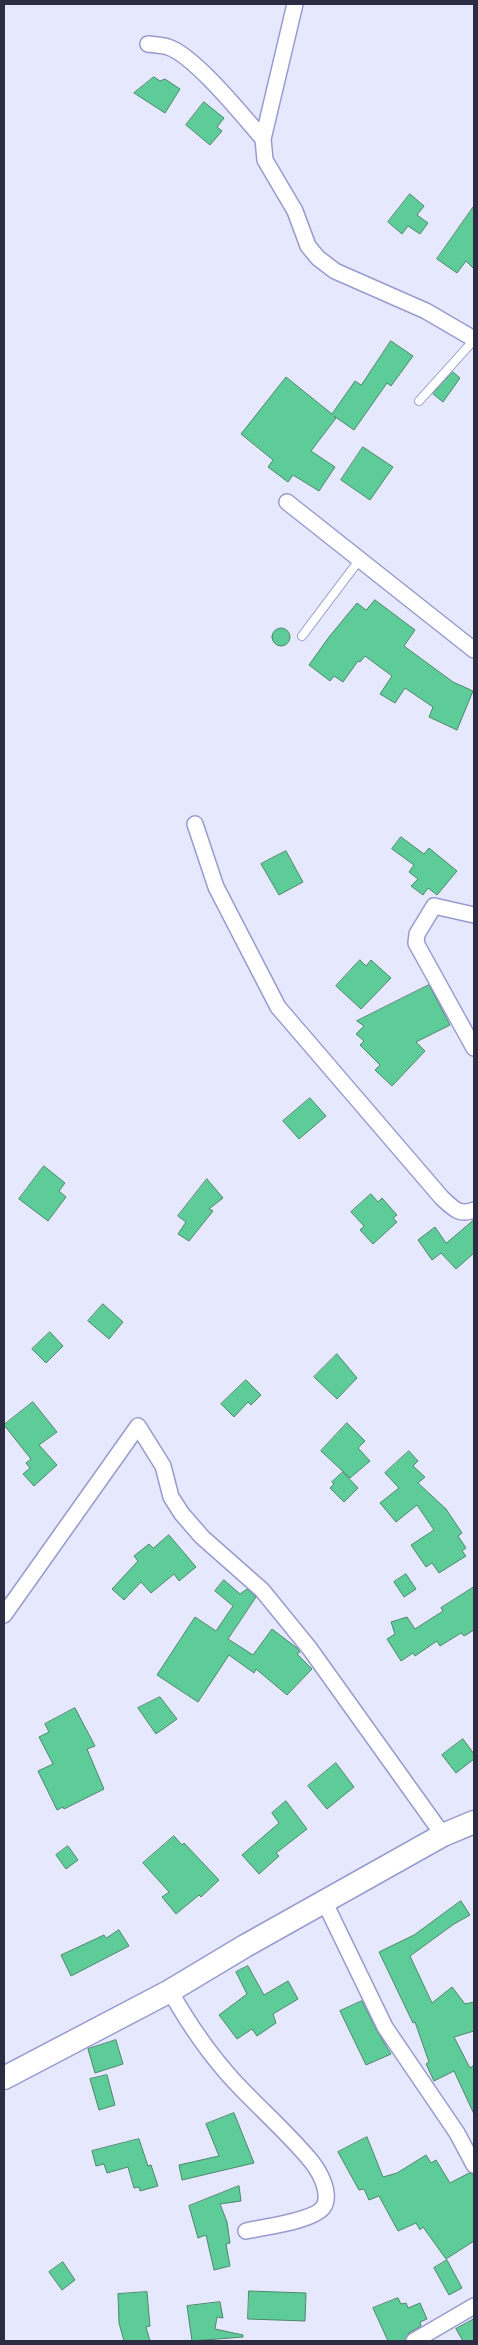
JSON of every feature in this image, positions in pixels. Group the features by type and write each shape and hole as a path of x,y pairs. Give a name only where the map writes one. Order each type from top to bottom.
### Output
{"street":[{"path":"295,4 263,139 265,160 295,211 308,246 318,258 335,271 426,311 474,339"},
{"path":"148,44 168,47 182,55 222,92 263,139"},
{"path":"287,502 474,650"},
{"path":"195,824 216,887 278,1007 442,1198 459,1213 474,1210"},
{"path":"474,915 434,906 417,934 416,943 474,1048"},
{"path":"4,1615 138,1426 163,1466 171,1497 182,1514 202,1537 262,1590 310,1649 443,1835"},
{"path":"4,2078 170,1991 245,1946 325,1903 443,1835 474,1822"},
{"path":"325,1903 385,2027 457,2133 474,2165"},
{"path":"170,1991 181,2012 232,2079 312,2162 324,2185 327,2199 323,2208 311,2216 246,2231"},
{"path":"414,2341 474,2306"}],"lane":[{"path":"419,401 474,339"},
{"path":"302,636 360,560"}],"building":[{"path":"154,77 160,81 165,79 180,89 165,113 134,93"},
{"path":"204,102 224,118 217,127 222,131 210,145 186,125"},
{"path":"410,194 424,206 417,215 428,223 420,234 408,226 402,234 388,222"},
{"path":"474,206 474,269 466,261 457,273 437,259"},
{"path":"391,341 413,356 391,386 387,383 354,430 334,416 336,418 311,451 335,467 319,491 293,475 288,482 268,467 273,460 241,434 286,377 332,414 355,381 361,385"},
{"path":"453,372 460,378 443,402 433,394"},
{"path":"363,447 393,467 370,500 341,480"},
{"path":"375,600 415,630 404,646 453,682 473,691 457,730 429,717 433,707 405,688 395,703 380,694 392,676 365,656 360,662 358,661 343,682 334,676 330,681 309,665 357,603 366,610"},
{"path":"277,628 285,628 290,633 288,644 277,646 272,641 272,633"},
{"path":"401,837 424,854 429,848 457,871 437,895 428,888 423,895 411,886 418,879 409,872 414,865 392,849"},
{"path":"286,851 303,882 279,895 261,864"},
{"path":"360,960 366,966 371,960 391,978 361,1009 336,986"},
{"path":"429,985 450,1025 416,1042 425,1051 392,1086 375,1070 380,1065 360,1045 364,1041 356,1034 364,1026 357,1021"},
{"path":"310,1098 326,1116 299,1139 283,1121"},
{"path":"44,1166 65,1183 59,1191 66,1197 48,1221 19,1199"},
{"path":"207,1179 223,1198 209,1209 213,1211 189,1241 178,1234 186,1222 178,1216"},
{"path":"371,1194 378,1202 382,1198 397,1215 393,1218 397,1222 373,1244 360,1230 364,1226 351,1212"},
{"path":"474,1220 474,1253 456,1269 441,1253 432,1260 418,1240 435,1227 446,1243"},
{"path":"103,1304 123,1322 109,1339 88,1321"},
{"path":"50,1332 63,1346 46,1363 32,1349"},
{"path":"337,1354 357,1378 337,1399 314,1377"},
{"path":"246,1380 261,1395 251,1405 248,1402 234,1417 221,1404"},
{"path":"33,1402 57,1432 39,1445 57,1465 34,1486 23,1474 30,1468 26,1463 31,1459 4,1425"},
{"path":"347,1423 365,1441 358,1448 370,1461 350,1478 321,1451"},
{"path":"409,1451 418,1461 413,1466 425,1477 418,1483 446,1509 462,1533 458,1536 466,1548 462,1551 466,1556 439,1573 432,1563 426,1567 411,1545 434,1530 417,1505 396,1522 380,1503 399,1488 385,1473"},
{"path":"343,1472 358,1488 344,1502 330,1488 334,1484 332,1482"},
{"path":"169,1535 196,1567 179,1581 174,1574 151,1593 141,1582 124,1600 112,1589 138,1561 134,1556 149,1544 153,1548"},
{"path":"406,1574 416,1589 404,1597 394,1582"},
{"path":"224,1580 240,1594 247,1589 256,1597 228,1639 253,1655 272,1629 297,1648 300,1652 297,1654 312,1669 287,1695 256,1669 254,1673 229,1655 198,1702 157,1675 195,1617 216,1631 233,1606 215,1591"},
{"path":"474,1587 474,1630 464,1636 461,1633 440,1646 437,1641 415,1656 413,1653 401,1661 387,1639 395,1634 391,1622 407,1617 415,1629 443,1611 441,1608"},
{"path":"160,1697 177,1719 156,1734 138,1708"},
{"path":"75,1708 95,1746 87,1749 104,1789 64,1809 63,1807 57,1810 38,1771 53,1764 39,1737 49,1732 45,1724"},
{"path":"463,1739 474,1754 474,1759 456,1773 442,1755"},
{"path":"336,1763 354,1787 327,1809 308,1786"},
{"path":"286,1801 307,1829 276,1853 279,1856 259,1874 242,1855 279,1823 272,1813"},
{"path":"174,1836 182,1845 184,1843 219,1880 201,1897 199,1895 176,1914 162,1897 169,1892 143,1863"},
{"path":"68,1846 78,1860 66,1869 56,1855"},
{"path":"461,1901 470,1915 454,1924 410,1956 432,2003 452,1987 465,2004 474,2002 474,2031 454,2037 470,2068 474,2065 474,2114 454,2071 434,2081 426,2064 429,2062 415,2022 413,2023 379,1952 414,1935"},
{"path":"119,1930 129,1946 71,1976 61,1955 104,1935 106,1938"},
{"path":"248,1966 264,1995 288,1981 298,1999 273,2014 276,2023 257,2036 252,2029 237,2039 219,2015 247,1994 236,1972"},
{"path":"362,2001 391,2054 366,2065 340,2011"},
{"path":"116,2040 123,2064 95,2073 88,2049"},
{"path":"107,2075 115,2105 99,2110 90,2079"},
{"path":"234,2113 254,2163 182,2180 179,2165 219,2156 206,2124"},
{"path":"367,2137 383,2177 397,2173 426,2155 431,2163 436,2160 450,2183 469,2173 474,2174 474,2241 446,2259 423,2227 420,2230 416,2223 398,2231 379,2196 369,2200 364,2189 359,2190 338,2152"},
{"path":"139,2139 148,2166 151,2165 158,2186 140,2191 139,2187 134,2188 128,2167 107,2173 104,2164 96,2166 92,2151"},
{"path":"239,2186 241,2201 220,2204 227,2222 230,2243 226,2244 230,2266 214,2270 206,2235 198,2238 189,2206"},
{"path":"447,2260 462,2288 449,2295 434,2268"},
{"path":"63,2262 75,2280 62,2290 49,2272"},
{"path":"249,2291 306,2293 305,2321 248,2319"},
{"path":"147,2292 150,2326 146,2327 150,2341 124,2341 119,2323 118,2294"},
{"path":"398,2298 401,2304 406,2303 408,2308 420,2303 427,2319 420,2322 421,2326 409,2333 405,2341 388,2341 373,2308"},
{"path":"220,2302 223,2318 217,2317 215,2329 243,2335 243,2337 192,2341 187,2306"},
{"path":"474,2319 474,2341 463,2341 456,2329"}]}
